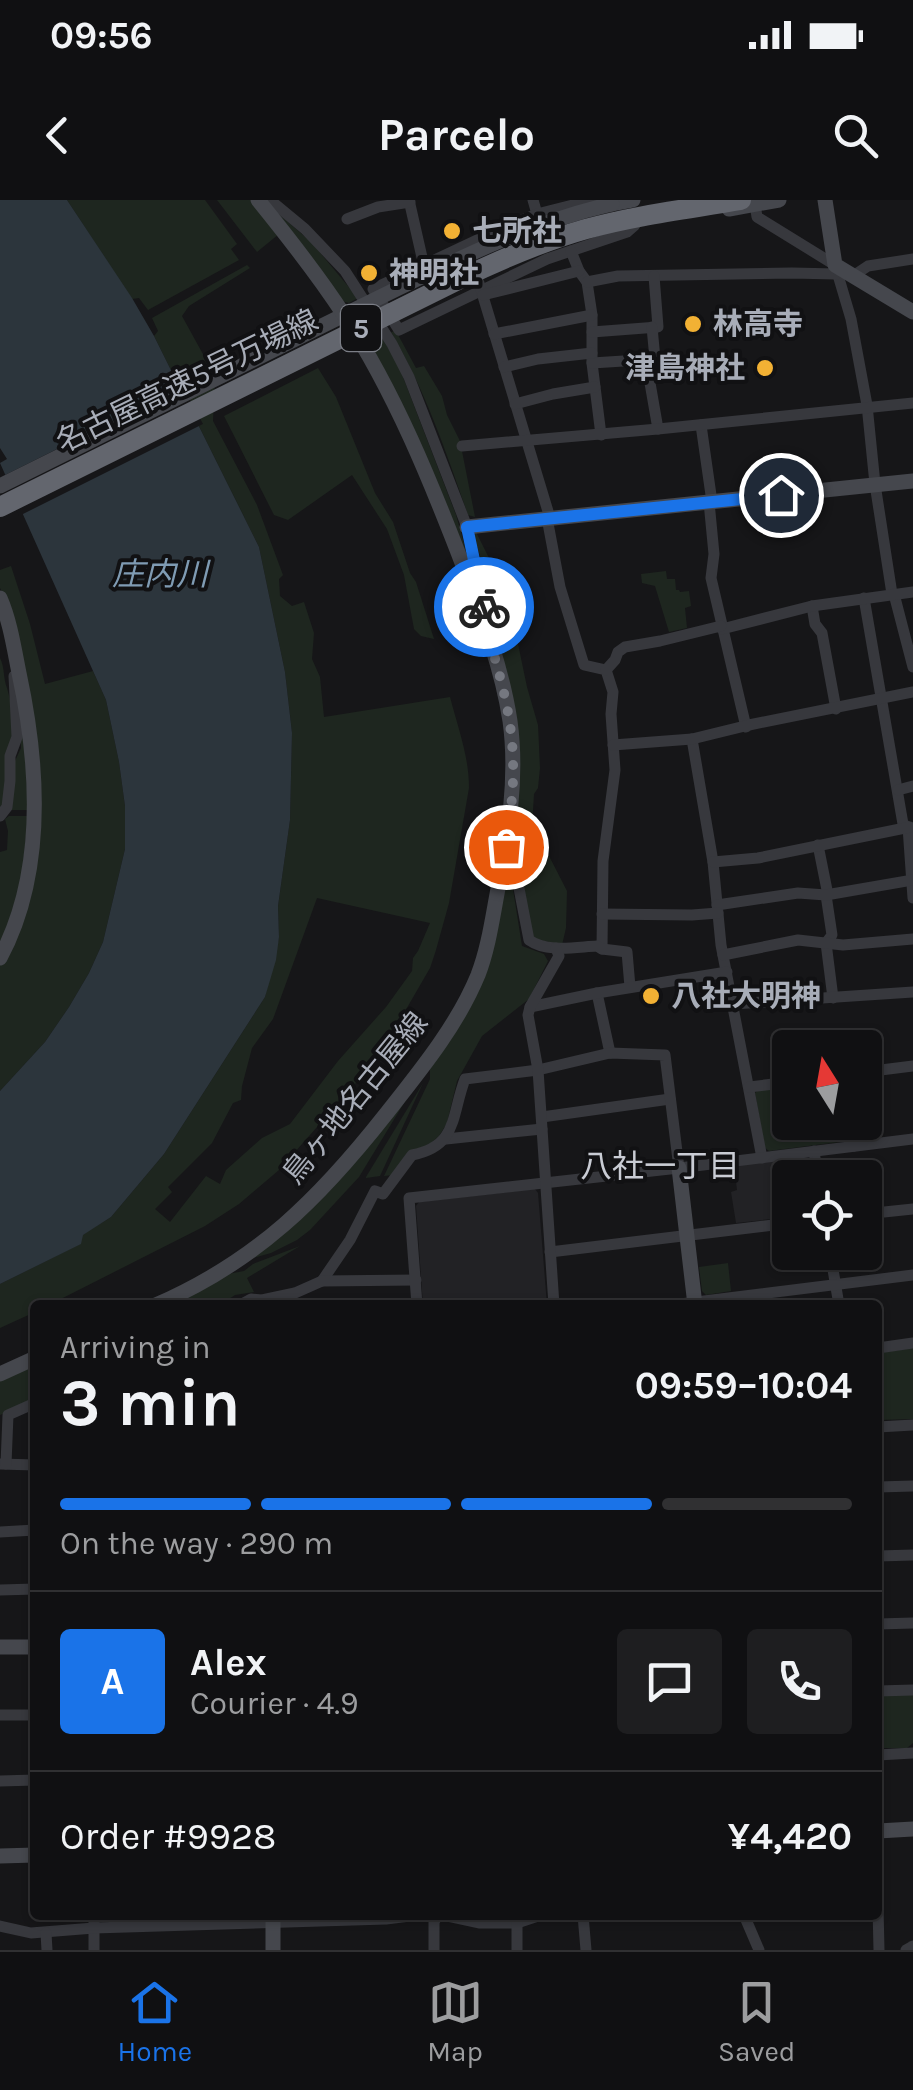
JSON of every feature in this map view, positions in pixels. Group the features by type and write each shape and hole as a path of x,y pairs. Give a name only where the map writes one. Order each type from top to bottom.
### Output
{"highway":[{"name":"名古屋高速5号万場線","path":"0,490 523,236 583,217 666,200"},
{"name":"名古屋高速5号万場線","path":"0,507 528,248 615,222 748,202"}],"main road":[{"name":"鳥ヶ地名古屋線","path":"166,1300 232,1266 277,1233 316,1196 423,1067 477,976 489,940 512,807 514,762 501,678 482,616 424,468 346,314 258,200"},
{"path":"0,490 346,314 522,230 581,211 634,200"},
{"path":"0,515 498,268 562,243 616,228 748,202 779,200"},
{"path":"825,200 841,272 913,312"},
{"path":"467,527 913,481"},
{"path":"0,598 16,657 32,752 34,820 24,898 0,958"},
{"path":"679,1168 695,1300"},
{"path":"0,1374 30,1360"},
{"path":"0,1647 30,1647"},
{"path":"882,1830 913,1829"},
{"path":"0,1856 30,1855"},
{"path":"273,1920 273,1950"}],"street":[{"path":"270,200 305,229 345,271 409,377 467,527 480,582 482,616"},
{"path":"533,200 537,214"},
{"path":"593,200 537,214 373,289 398,330 547,259 626,232 635,225"},
{"path":"347,218 409,201 421,268"},
{"path":"748,202 757,217 841,272 893,594 913,667"},
{"path":"468,244 527,441 548,518 560,586 584,665 606,670"},
{"path":"571,251 583,276 592,315 600,435"},
{"path":"482,292 583,276 841,272 913,259"},
{"path":"592,332 658,327 654,276"},
{"path":"494,334 592,315"},
{"path":"504,367 538,359 655,359 652,328"},
{"path":"646,360 658,430"},
{"path":"515,404 594,387"},
{"path":"462,446 913,403"},
{"path":"701,425 714,554 711,578 746,727"},
{"path":"606,670 625,647 812,606 913,592"},
{"path":"864,598 903,824 911,827"},
{"path":"812,606 815,624 822,633 836,709"},
{"path":"0,645 16,657 17,737 10,756 7,807 1,816"},
{"path":"602,950 603,860 615,770 613,692 606,670"},
{"path":"613,745 692,739 913,692"},
{"path":"692,739 723,956 762,1158"},
{"path":"898,790 913,786"},
{"path":"712,862 758,858 911,827"},
{"path":"911,827 913,898"},
{"path":"818,845 832,936 826,944 833,998"},
{"path":"506,847 512,852 529,940 535,945 556,948 597,946 627,952 630,988"},
{"path":"602,914 692,915 798,893 827,895 912,880"},
{"path":"723,956 798,940 843,945 913,940"},
{"path":"554,1300 538,1070 528,1015 559,956 556,948"},
{"path":"530,1007 726,972"},
{"path":"732,1004 913,992"},
{"path":"597,993 610,1053"},
{"path":"446,1139 465,1079 538,1070 610,1053 664,1055 679,1168"},
{"path":"882,1070 913,1066"},
{"path":"749,1087 772,1084"},
{"path":"384,1194 412,1155 431,1151 446,1139 670,1099"},
{"path":"322,1280 350,1240 375,1191 394,1199 409,1198 913,1139"},
{"path":"853,1140 854,1146"},
{"path":"814,1151 815,1160"},
{"path":"409,1198 418,1300"},
{"path":"882,1212 913,1209"},
{"path":"550,1252 772,1226"},
{"path":"833,1270 838,1300"},
{"path":"723,1300 913,1275"},
{"path":"269,1300 322,1280 416,1280"},
{"path":"882,1347 913,1343"},
{"path":"30,1405 8,1415 3,1464 30,1466"},
{"path":"882,1427 913,1425"},
{"path":"882,1487 913,1486"},
{"path":"0,1532 30,1530"},
{"path":"882,1556 913,1555"},
{"path":"0,1590 30,1589"},
{"path":"882,1624 913,1623"},
{"path":"882,1691 913,1690"},
{"path":"0,1716 30,1714"},
{"path":"882,1755 913,1753"},
{"path":"0,1780 30,1780"},
{"path":"0,1926 46,1933 94,1922 213,1920"},
{"path":"434,1950 436,1920"},
{"path":"465,1920 527,1920"},
{"path":"583,1920 586,1950"},
{"path":"746,1920 759,1950"},
{"path":"878,1920 879,1950"},
{"path":"94,1922 94,1950"},
{"path":"518,1923 518,1950"},
{"path":"46,1933 46,1950"},
{"path":"906,1950 913,1946"}],"shaded area":[{"path":"67,200 205,200 237,244 231,249 239,260 148,310 139,298 132,299"},
{"path":"217,200 253,200 279,234 257,252"},
{"path":"273,209 311,242 358,298 349,303 337,300"},
{"path":"247,265 250,268 189,306 182,316 215,376 213,421 257,505 283,575 279,579 280,596 292,606 304,602 314,633 312,659 320,677 324,717 450,697 465,753 469,788 449,903 430,968 378,1058 279,1170 239,1204 205,1226 59,1300 30,1300 30,1314 0,1328 0,1284 80,1244 82,1235 111,1217 164,1154 265,997 279,937 278,906 290,820 292,733 285,672 259,547 154,336 158,331 152,318","holes":["317,898 430,923 412,971 386,1007 290,1124 262,1138 226,1170 220,1184 206,1176 170,1222 155,1209 172,1192 168,1187 212,1143 233,1103 241,1100 252,1048 273,1019"]},
{"path":"396,331 416,368 424,366 442,396 460,441 475,517 468,515 425,399 391,332"},
{"path":"381,336 398,364 456,515 474,579 369,349 373,340"},
{"path":"318,368 336,397 375,493 393,522 434,639 421,636 414,629 404,575 387,529 352,475 288,520 274,515 224,416"},
{"path":"476,532 508,596 538,725 540,768 531,843 533,854 548,854 567,891 562,945 535,939 531,933 513,839 516,808 491,606"},
{"path":"11,566 45,684 93,671 106,700 125,806 125,849 103,942 89,973 45,1042 0,1091 0,965 39,813 7,602 0,588 0,570"},
{"path":"666,571 667,579 675,579 676,590 689,591 691,606 685,608 687,628 669,632 655,586 642,583 641,574"},
{"path":"0,658 12,732 0,809"},
{"path":"19,698 28,810 10,810 15,761 21,748"},
{"path":"28,816 21,885 0,947 0,852 7,850 5,819"},
{"path":"509,864 522,946 544,954 548,961 529,999 482,1036 457,1081 447,1123 439,1136 394,1175 384,1176 430,1079 430,1063 460,1018"},
{"path":"418,1080 359,1177 310,1230 271,1253 249,1259"},
{"path":"423,1083 380,1176 366,1178 366,1177"},
{"path":"772,1089 772,1140 848,1140 769,1151 765,1148 757,1091"},
{"path":"772,1161 772,1219 736,1223 731,1192 737,1190 734,1165"},
{"path":"535,1189 547,1300 423,1300 416,1206 419,1202"},
{"path":"300,1246 247,1278 254,1292 228,1300 179,1300 228,1274 244,1271"},
{"path":"728,1263 731,1291 706,1295 699,1267"},
{"path":"913,1348 913,1419 882,1420 882,1352"},
{"path":"30,1366 30,1401 0,1415 0,1380"},
{"path":"913,1694 913,1743 907,1748 882,1748 882,1696"}],"water":[{"name":"庄内川","path":"0,200 67,200 154,336 259,547 285,672 292,733 290,820 278,906 279,937 265,997 164,1154 111,1217 83,1235 81,1244 0,1284 0,1091 45,1042 89,973 103,942 125,849 125,806 106,700 0,463 7,459 0,448"}],"pier":[{"path":"183,386 203,424 19,516 1,477"}],"way so far":[{"path":"484,607 482,616 510,720 514,762 506,847"}],"place":[{"name":"七所社","path":"452,231"},
{"name":"神明社","path":"369,273"},
{"name":"林高寺","path":"693,324"},
{"name":"津島神社","path":"765,368"},
{"name":"八社大明神","path":"651,996"}],"district":[{"name":"八社一丁目","path":"660,1166"}],"route":[{"path":"484,607 467,527 781,495"}]}
